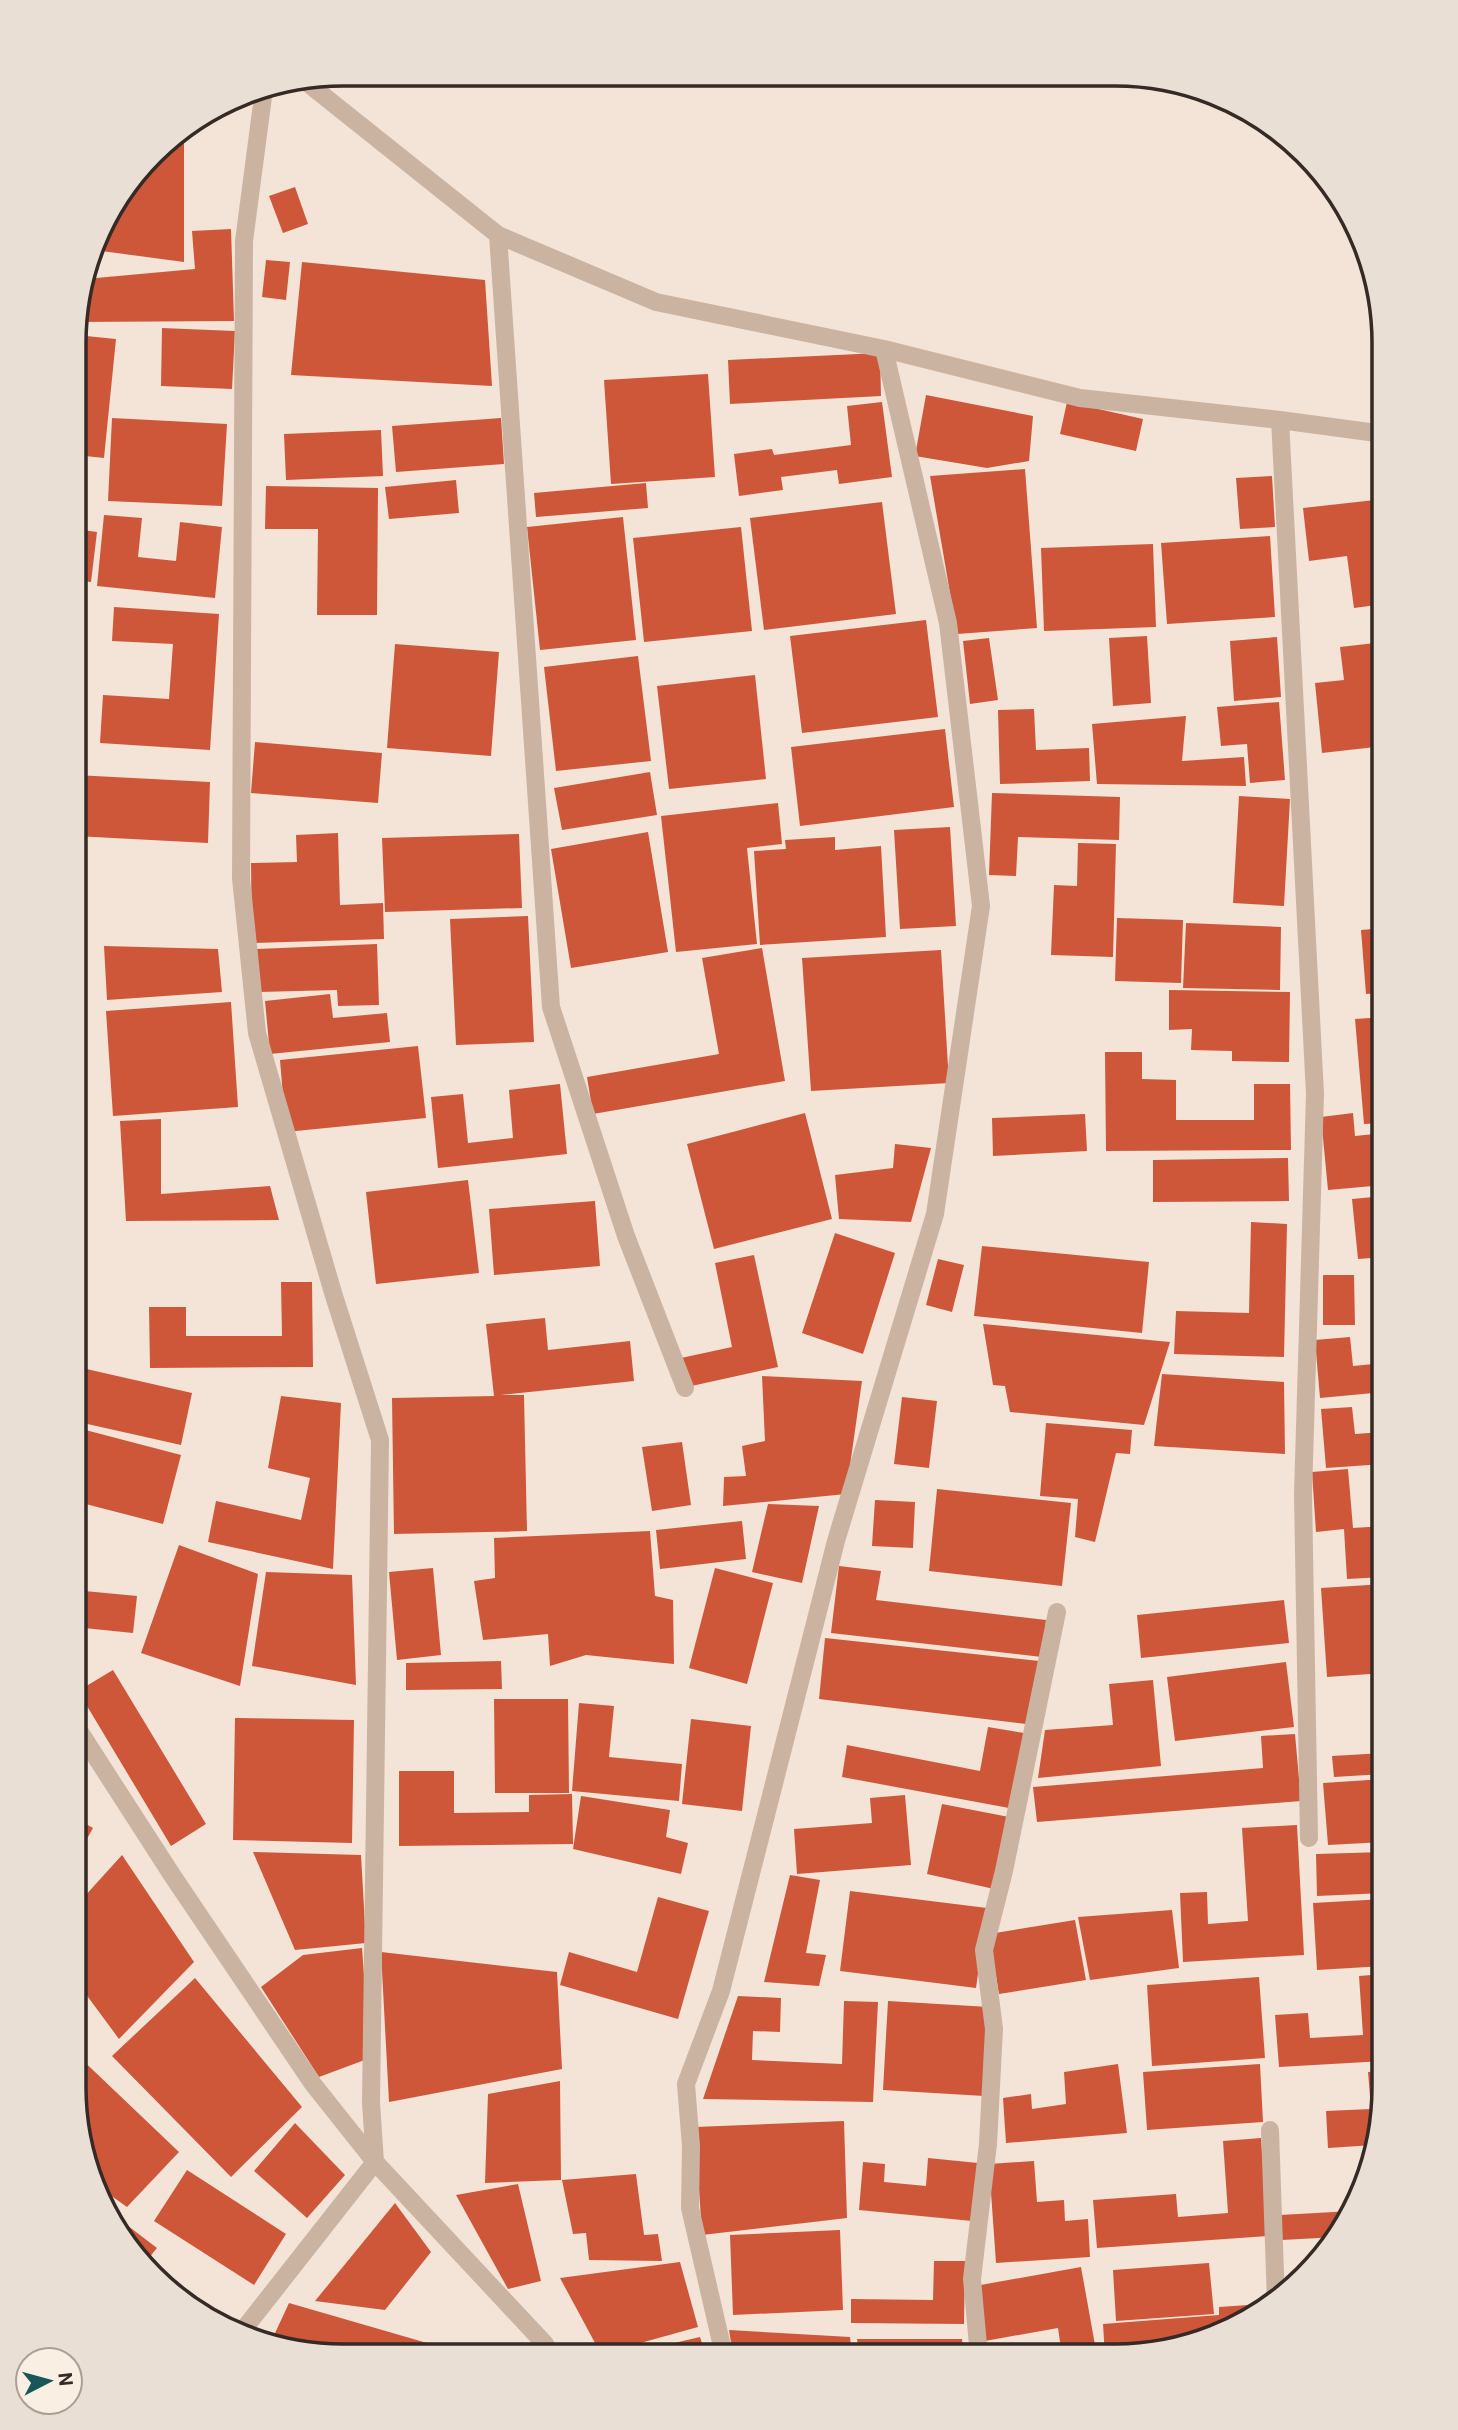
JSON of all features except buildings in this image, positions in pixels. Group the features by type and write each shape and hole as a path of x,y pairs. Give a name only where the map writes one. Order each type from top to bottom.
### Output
{"street":[{"path":"313,88 498,234 656,302 884,349 1080,398 1372,432"},
{"path":"247,2326 375,2162 371,2103 380,1440 334,1296 257,1033 241,877 244,241 263,98"},
{"path":"498,234 551,1007 625,1236 685,1388"},
{"path":"721,2344 690,2208 691,2146 686,2084 721,1991 836,1541 935,1214 981,906 948,624 884,349"},
{"path":"1280,420 1315,1094 1303,1494 1309,1838"},
{"path":"978,2344 972,2279 988,2144 994,2029 984,1950 1004,1871 1058,1612"},
{"path":"86,1742 313,2084 375,2162 545,2344"},
{"path":"1269,2130 1275,2288"}]}
